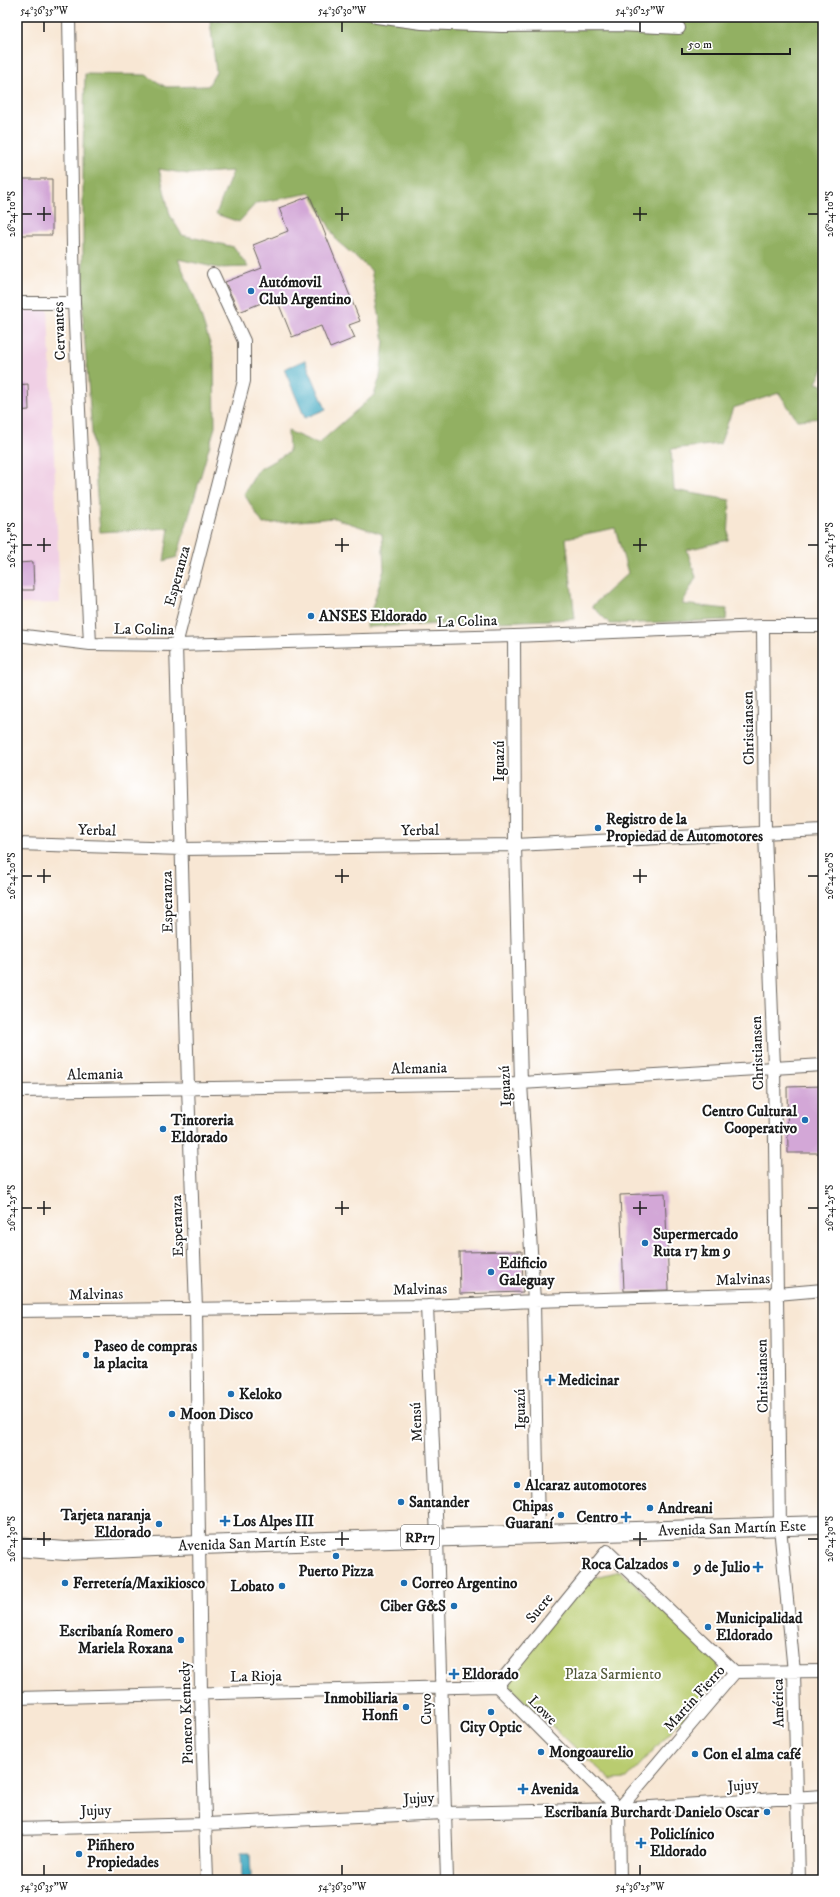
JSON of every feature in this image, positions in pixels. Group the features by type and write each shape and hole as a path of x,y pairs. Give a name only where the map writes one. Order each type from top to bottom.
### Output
{"main road":[{"name":"Avenida San Martín Este","path":"17,1547 65,1551 200,1544 823,1525"}],"street":[{"name":"Cervantes","path":"69,17 74,303 90,644"},
{"path":"376,17 422,23 502,26 619,25 679,28"},
{"name":"Esperanza","path":"200,1544 196,1308 188,1087 176,645 244,382 244,341 213,274"},
{"path":"17,303 74,303"},
{"name":"La Colina","path":"17,635 90,644 176,645 514,636 763,626 823,626"},
{"name":"Christiansen","path":"763,626 765,833 774,1067 780,1527"},
{"name":"Iguazú","path":"514,636 515,845 521,1083 534,1301 538,1533"},
{"name":"Yerbal","path":"17,844 182,849 515,845 823,830"},
{"name":"Alemania","path":"17,1088 21,1092 188,1087 521,1083 823,1065"},
{"name":"Malvinas","path":"17,1311 427,1306 534,1301 777,1294 823,1290"},
{"name":"Mensú","path":"427,1306 437,1537"},
{"name":"América","path":"780,1527 794,1672 798,1880"},
{"path":"606,1532 607,1551 735,1672"},
{"name":"Cuyo","path":"437,1537 447,1880"},
{"name":"Pionero Kennedy","path":"200,1544 201,1693 207,1880"},
{"name":"Sucre","path":"497,1686 607,1551"},
{"name":"Martin Fierro","path":"619,1809 735,1672 823,1671"},
{"name":"La Rioja","path":"17,1698 497,1686"},
{"name":"Lowe","path":"497,1686 619,1809"},
{"name":"Jujuy","path":"17,1829 150,1824 206,1824 444,1813 619,1809 823,1796"},
{"path":"619,1809 620,1880"}],"shaded area":[{"path":"17,309 48,309 60,603 17,604"}],"green space":[{"path":"294,17 823,17 823,369 816,383 823,385 823,418 797,420 779,393 733,408 720,444 671,449 674,490 730,500 728,540 687,550 696,577 682,604 727,609 726,620 610,624 592,606 628,573 615,528 566,538 575,619 366,627 384,570 382,534 334,518 263,524 244,494 258,470 289,452 288,431 318,444 374,395 380,377 384,341 371,270 337,241 311,193 256,203 239,222 216,214 233,171 188,174 159,169 170,215 182,235 234,247 248,267 218,268 178,259 195,298 214,356 215,427 177,557 164,561 169,528 100,532 83,320 83,152 85,74 146,75 166,87 208,86 216,72 210,21 283,20"},
{"path":"17,319 19,385 17,385"},
{"name":"Plaza Sarmiento","path":"620,1571 718,1662 719,1679 627,1779 611,1780 510,1688 512,1667 589,1579"}],"water":[{"path":"305,360 326,409 305,418 284,369"},
{"path":"241,1853 250,1853 251,1877 242,1877"}],"building":[{"path":"17,179 52,179 52,235 17,235"},
{"path":"310,196 360,321 349,325 355,338 330,348 321,326 292,337 276,297 239,312 225,282 262,268 253,245 288,231 279,208"},
{"path":"28,384 29,410 17,411 17,385"},
{"path":"33,562 34,590 17,590 17,563"},
{"name":"Centro Cultural Cooperativo","path":"823,1086 823,1153 788,1153 787,1087"},
{"name":"Supermercado Ruta 17 km 9","path":"665,1193 669,1290 624,1291 620,1195"},
{"name":"Edificio Galeguay","path":"522,1251 523,1292 460,1294 459,1252"}],"place":[{"name":"Autómovil Club Argentino","path":"251,291"},
{"name":"ANSES Eldorado","path":"311,616"},
{"name":"Registro de la Propiedad de Automotores","path":"598,828"},
{"name":"Centro Cultural Cooperativo","path":"805,1120"},
{"name":"Tintoreria Eldorado","path":"163,1129"},
{"name":"Supermercado Ruta 17 km 9","path":"645,1243"},
{"name":"Edificio Galeguay","path":"491,1272"},
{"name":"Paseo de compras la placita","path":"86,1355"},
{"name":"Medicinar","path":"550,1380"},
{"name":"Keloko","path":"231,1394"},
{"name":"Moon Disco","path":"172,1414"},
{"name":"Alcaraz automotores","path":"517,1485"},
{"name":"Santander","path":"401,1502"},
{"name":"Andreani","path":"650,1508"},
{"name":"Chipas Guaraní","path":"561,1515"},
{"name":"Centro","path":"626,1517"},
{"name":"Los Alpes III","path":"225,1521"},
{"name":"Tarjeta naranja Eldorado","path":"159,1524"},
{"name":"Puerto Pizza","path":"336,1556"},
{"name":"Roca Calzados","path":"676,1564"},
{"name":"9 de Julio","path":"758,1567"},
{"name":"Ferretería/Maxikiosco","path":"65,1583"},
{"name":"Correo Argentino","path":"404,1583"},
{"name":"Lobato","path":"282,1586"},
{"name":"Ciber G&S","path":"454,1606"},
{"name":"Municipalidad Eldorado","path":"708,1627"},
{"name":"Escribanía Romero Mariela Roxana","path":"181,1640"},
{"name":"Eldorado","path":"454,1674"},
{"name":"Inmobiliaria Honfi","path":"406,1707"},
{"name":"City Optic","path":"491,1712"},
{"name":"Mongoaurelio","path":"541,1752"},
{"name":"Con el alma café","path":"695,1754"},
{"name":"Avenida","path":"523,1789"},
{"name":"Escribanía Burchardt Danielo Oscar","path":"767,1812"},
{"name":"Policlínico Eldorado","path":"641,1843"},
{"name":"Piñhero Propiedades","path":"79,1854"}]}
